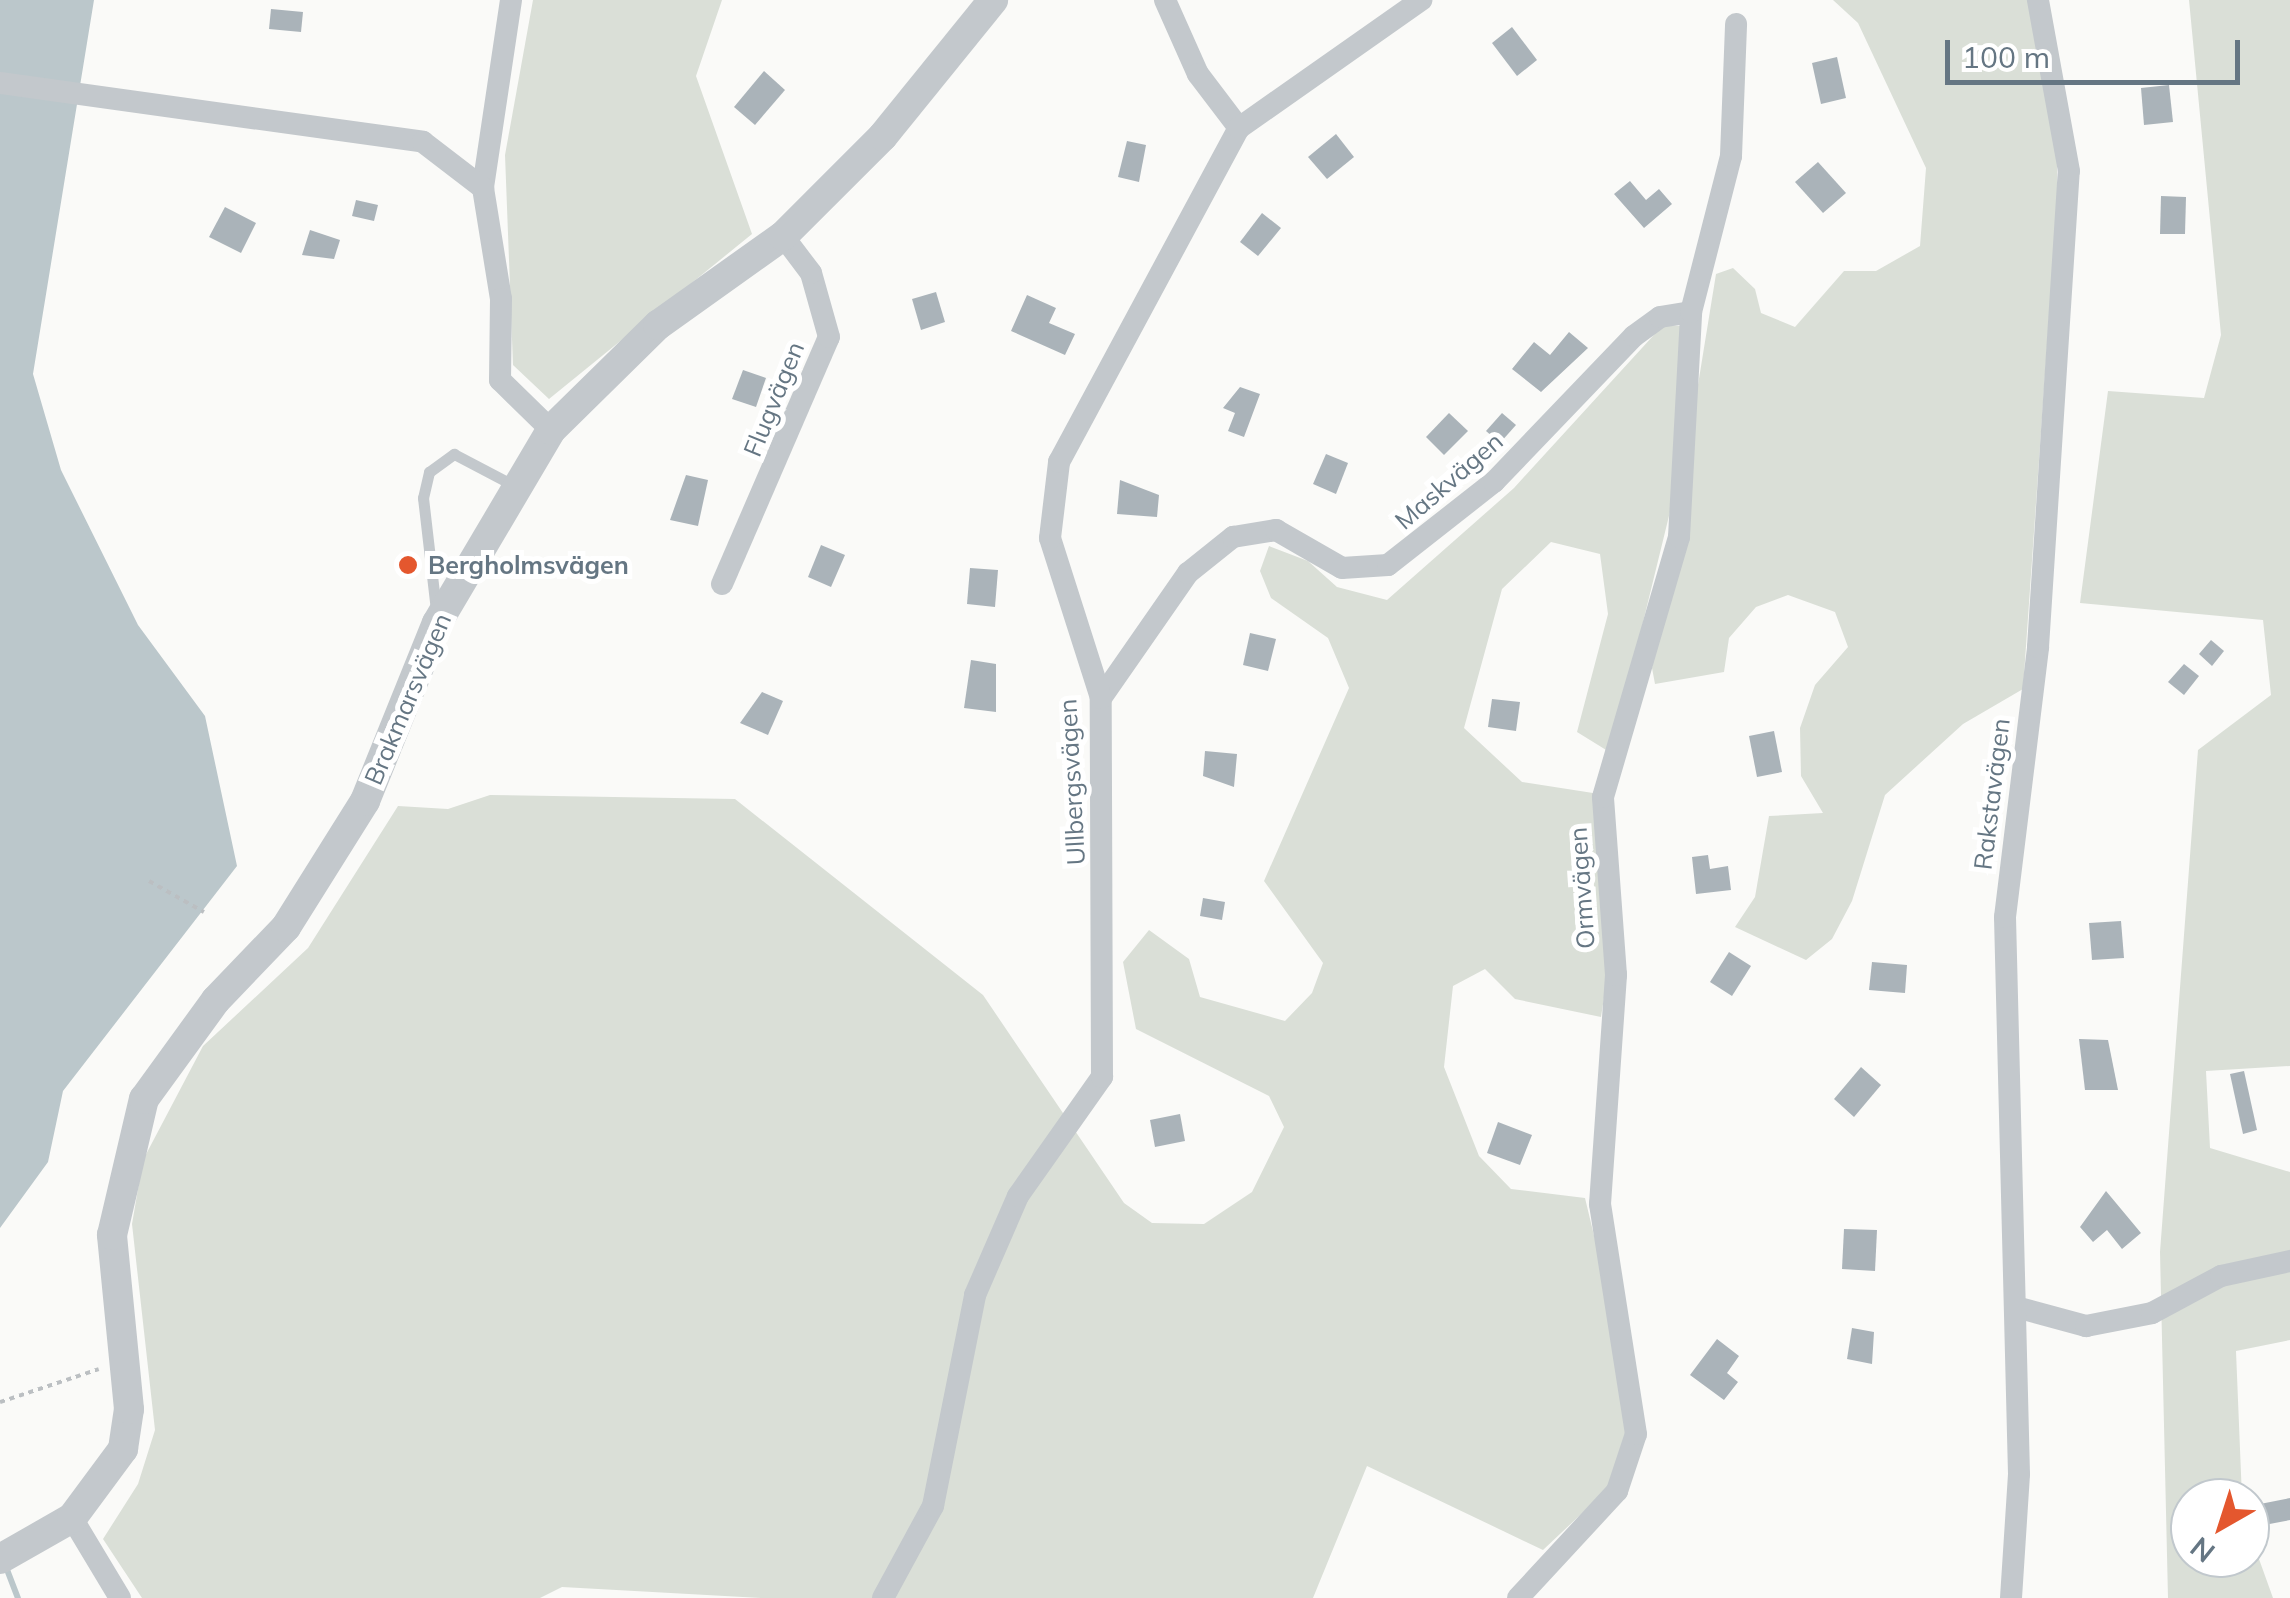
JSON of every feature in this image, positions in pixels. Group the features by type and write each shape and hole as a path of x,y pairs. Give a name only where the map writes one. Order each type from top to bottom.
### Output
{"street":[{"path":"511,0 483,188 502,300 500,380 552,430"},
{"name":"Brakmarsvägen","path":"72,1518 122,1449 126,1366 112,1235 144,1099 216,1000 286,927 364,801 437,623 552,430 658,325 784,236 883,136 993,0"},
{"path":"1165,0 1198,74 1239,128"},
{"name":"Ullbergsvägen","path":"883,1598 933,1506 982,1280 1018,1196 1102,1077 1101,698 1050,538 1051,488 1239,128 1422,0"},
{"name":"Rakstavägen","path":"2011,1598 2016,1308 2004,917 2038,648 2070,171 2038,0"},
{"name":"Ormvägen","path":"1518,1598 1617,1491 1636,1434 1600,1204 1616,975 1603,797 1679,537 1691,312 1731,156 1736,24"},
{"path":"0,83 423,142 483,188"},
{"name":"Flugvägen","path":"722,584 829,337 811,273 784,236"},
{"name":"Maskvägen","path":"1101,698 1188,573 1234,537 1276,530 1342,568 1388,565 1494,482 1634,336 1660,317 1691,312"},
{"path":"2016,1308 2086,1326 2152,1313 2222,1276 2290,1262"},
{"path":"0,1559 72,1518 120,1598"}],"lane":[{"path":"437,623 422,498 429,472 454,454 519,488"}],"path":[{"path":"149,881 204,912"},
{"path":"0,1402 62,1375 126,1366"}],"shaded area":[{"path":"0,0 94,0 33,374 61,470 138,625 205,716 237,866 63,1091 48,1162 0,1228"},
{"path":"533,0 722,0 696,76 752,234 549,399 513,365 505,155"},
{"path":"1833,0 2028,0 2057,139 2057,203 2023,689 1963,724 1885,795 1852,901 1832,939 1806,960 1735,927 1755,897 1769,816 1823,813 1801,776 1800,728 1815,685 1848,647 1835,612 1788,595 1756,607 1729,638 1724,672 1655,684 1652,668 1716,274 1733,268 1755,289 1761,313 1795,327 1844,271 1876,271 1920,246 1926,168 1858,23"},
{"path":"2189,0 2290,0 2290,1066 2206,1071 2210,1148 2290,1172 2290,1340 2236,1351 2241,1478 2170,1478 2170,1578 2266,1578 2273,1598 2168,1598 2160,1252 2198,750 2271,695 2263,620 2080,603 2108,391 2204,398 2221,335"},
{"path":"1663,325 1684,326 1679,475 1611,753 1577,732 1608,614 1600,554 1551,542 1502,589 1464,728 1522,782 1593,793 1609,965 1601,1017 1515,999 1485,969 1453,986 1444,1067 1479,1156 1511,1189 1585,1198 1609,1298 1631,1432 1614,1483 1543,1550 1367,1466 1313,1598 761,1598 562,1587 540,1598 142,1598 103,1539 138,1484 155,1430 132,1224 143,1160 203,1046 308,948 398,806 448,809 490,795 735,799 983,995 1124,1203 1152,1223 1204,1224 1252,1192 1284,1127 1269,1096 1136,1029 1123,962 1149,930 1189,959 1200,997 1285,1021 1312,993 1323,963 1264,881 1349,688 1328,638 1271,598 1260,571 1269,546 1308,561 1337,587 1387,600 1514,488"}],"building":[{"path":"271,9 303,12 301,32 269,29"},
{"path":"1512,27 1537,60 1517,76 1492,43"},
{"path":"1837,57 1846,98 1821,104 1812,63"},
{"path":"764,71 785,90 755,125 734,107"},
{"path":"2169,85 2173,122 2144,125 2141,88"},
{"path":"1336,134 1354,157 1327,179 1308,157"},
{"path":"1127,141 1146,145 1139,182 1118,177"},
{"path":"1818,162 1846,193 1823,213 1795,182"},
{"path":"1630,181 1646,200 1659,189 1672,204 1644,228 1614,194"},
{"path":"2161,196 2186,197 2185,234 2160,234"},
{"path":"356,200 378,205 374,221 352,216"},
{"path":"225,207 256,223 241,253 209,237"},
{"path":"1262,213 1281,228 1258,256 1240,242"},
{"path":"310,230 340,240 334,259 302,255"},
{"path":"936,292 945,322 921,330 912,299"},
{"path":"1027,295 1056,308 1049,323 1075,334 1065,355 1011,331"},
{"path":"1569,332 1588,348 1541,392 1512,369 1534,342 1550,355"},
{"path":"743,370 766,378 756,407 732,399"},
{"path":"1240,387 1260,394 1244,437 1228,431 1235,413 1223,408"},
{"path":"1449,413 1468,431 1444,455 1426,437"},
{"path":"1502,413 1516,425 1500,443 1486,431"},
{"path":"1326,454 1348,463 1336,494 1313,484"},
{"path":"686,475 708,480 698,526 670,520"},
{"path":"1120,480 1159,495 1157,517 1117,514"},
{"path":"821,545 845,555 831,587 808,577"},
{"path":"970,568 998,570 995,607 967,604"},
{"path":"1250,633 1276,639 1268,671 1243,665"},
{"path":"2211,640 2224,651 2212,666 2199,654"},
{"path":"971,660 996,664 996,712 964,708"},
{"path":"2184,664 2199,676 2184,695 2168,682"},
{"path":"762,692 783,701 768,735 740,723"},
{"path":"1492,699 1520,702 1516,731 1488,727"},
{"path":"1774,731 1782,772 1757,777 1749,736"},
{"path":"1205,751 1237,754 1234,787 1203,776"},
{"path":"1708,855 1710,869 1728,866 1731,890 1696,894 1692,857"},
{"path":"1203,898 1225,902 1222,920 1200,916"},
{"path":"2121,921 2124,958 2092,960 2089,923"},
{"path":"1729,952 1751,966 1732,996 1710,982"},
{"path":"1872,962 1907,965 1905,993 1869,990"},
{"path":"2079,1039 2108,1040 2118,1090 2085,1090"},
{"path":"1861,1067 1881,1085 1854,1117 1834,1099"},
{"path":"2244,1071 2257,1130 2243,1134 2230,1074"},
{"path":"1180,1114 1185,1141 1155,1147 1150,1120"},
{"path":"1498,1122 1532,1135 1520,1165 1487,1153"},
{"path":"2106,1191 2141,1233 2122,1249 2107,1230 2093,1242 2080,1227"},
{"path":"1844,1229 1877,1230 1875,1271 1842,1269"},
{"path":"1852,1328 1874,1332 1872,1364 1847,1359"},
{"path":"1717,1339 1739,1356 1727,1373 1738,1382 1724,1400 1690,1375"},
{"path":"2290,1498 2290,1520 2270,1524 2270,1502"}],"waterway":[{"path":"6,1567 18,1598"}],"place":[{"name":"Bergholmsvägen","path":"408,565"}]}
